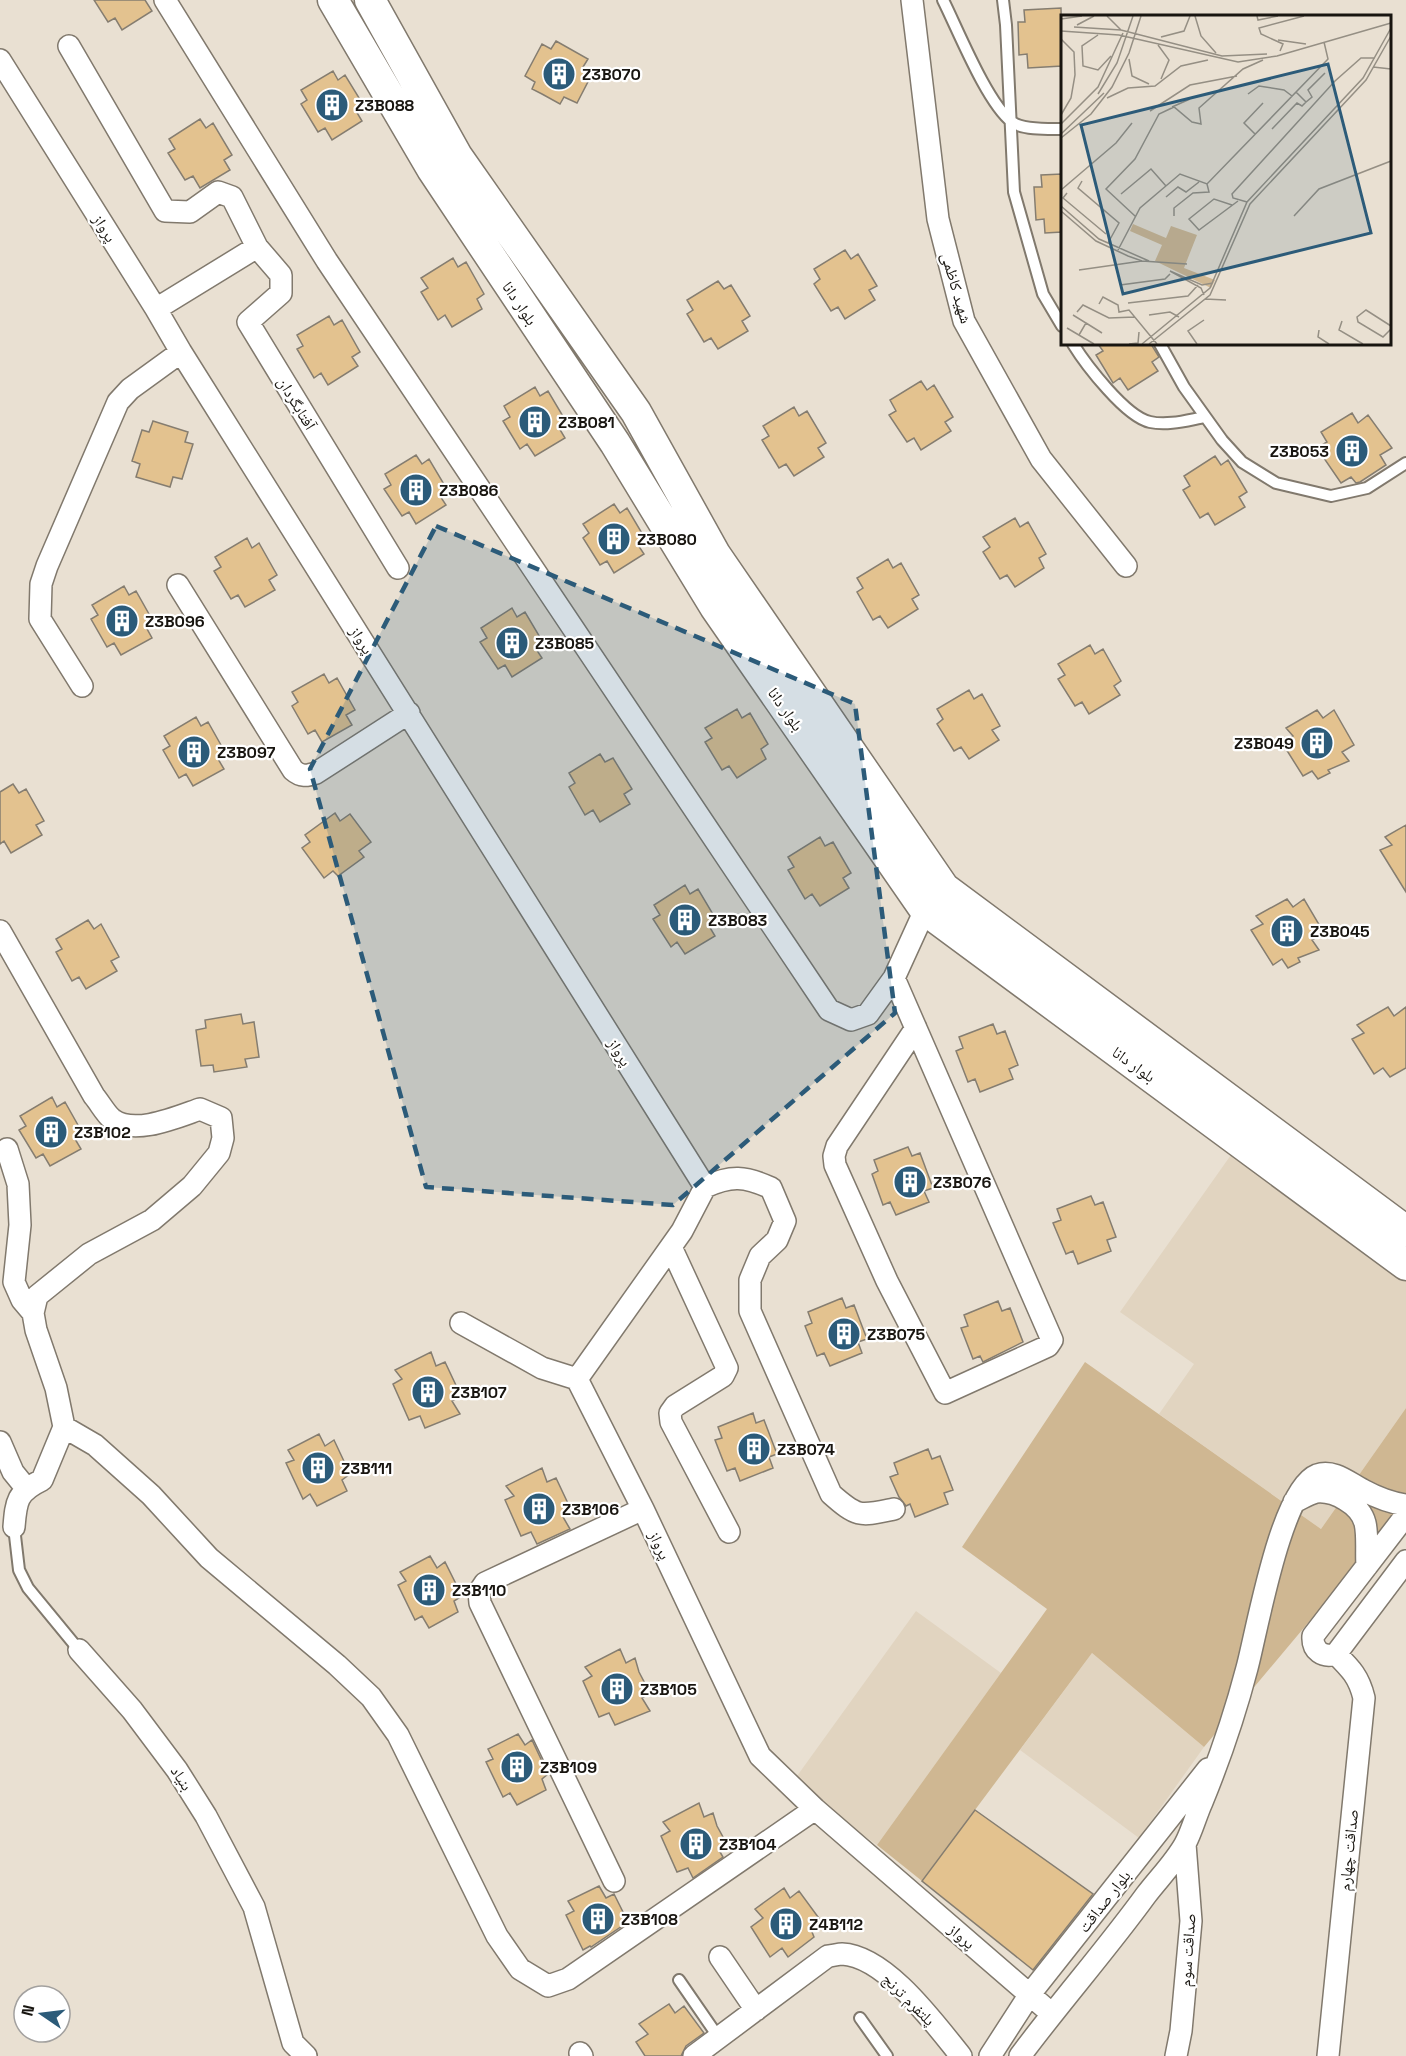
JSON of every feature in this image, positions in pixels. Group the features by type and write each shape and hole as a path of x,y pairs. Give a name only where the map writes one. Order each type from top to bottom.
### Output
{"street":[{"path":"165,0 327,261 829,1010 851,1020 868,1014 894,978 925,910"},
{"name":"بلوار دانا","path":"333,0 432,169 615,443 716,607 925,910 1406,1264"},
{"name":"بلوار دانا","path":"370,0 457,156 636,412 715,554 944,888 1406,1231"},
{"name":"شهید کاظمی","path":"912,0 939,219 964,321 1041,459 1126,566"},
{"name":"آفتابگردان","path":"69,46 165,211 190,212 218,192 232,197 257,247 281,275 281,293 248,322 398,568"},
{"name":"پرواز","path":"0,60 705,1187"},
{"path":"156,309 257,247"},
{"path":"82,686 40,620 40,584 118,402 130,389 181,352"},
{"path":"178,585 293,770 299,775 308,776 316,773 409,713"},
{"path":"0,931 94,1096 112,1119 133,1126 160,1122 200,1109 221,1118 223,1138 219,1153 192,1186 153,1220 89,1254 37,1296 33,1312 36,1330 56,1388 64,1427 42,1480 26,1488 16,1504 14,1527"},
{"path":"894,978 916,1028 1052,1340 1048,1346 945,1393 887,1281 835,1165 834,1156 837,1146 916,1028"},
{"path":"7,1149 18,1184 20,1225 14,1282 22,1300 33,1312"},
{"path":"461,1323 542,1368 577,1379 682,1232 705,1187 722,1179 752,1179 771,1188 786,1221 777,1240 760,1256 750,1280 750,1311 831,1494 847,1509 864,1515 894,1509"},
{"path":"671,1247 727,1368 723,1376 675,1406 670,1413 671,1422 729,1532"},
{"name":"پرواز","path":"577,1379 643,1509 760,1756 815,1809 1052,2013"},
{"path":"64,1427 95,1444 151,1495 209,1558 337,1665 371,1697 398,1735 497,1935 520,1970 548,1986 568,1979 815,1809"},
{"path":"0,1442 13,1472 26,1488"},
{"name":"بلوار صداقت","path":"1020,2056 1052,2013 1112,1941 1185,1844 1223,1750 1283,1530 1294,1503 1305,1485 1317,1475 1330,1474 1341,1477 1383,1499 1406,1505"},
{"path":"1294,1503 1313,1493 1325,1492 1341,1497 1357,1508 1365,1522 1367,1566"},
{"path":"614,1881 480,1603 479,1592 485,1583 643,1509"},
{"path":"1406,1515 1313,1636 1316,1649 1329,1656 1336,1654 1406,1561"},
{"name":"بنیاد","path":"79,1650 132,1710 177,1770 206,1816 254,1907 293,2043 306,2056"},
{"name":"صداقت چهارم","path":"1328,2056 1364,1698 1360,1682 1352,1669 1336,1654"},
{"name":"بلوار صداقت","path":"990,2056 1030,1994 1223,1750"},
{"name":"صداقت سوم","path":"1176,2056 1191,1921 1185,1844"},
{"name":"پلتفرم ترنج","path":"694,2056 828,1956 842,1954 854,1957 881,1971 904,1989 921,2006 961,2056"},
{"path":"720,1957 756,2010"}],"lane":[{"path":"943,0 991,98 1010,120 1013,123 1038,129 1061,129"},
{"path":"1003,0 1014,192 1043,294 1061,324"},
{"path":"1075,345 1127,410 1134,414 1149,422 1177,423 1205,417"},
{"path":"1161,345 1184,387 1222,440 1242,462 1276,483 1331,496 1368,488 1406,463"},
{"name":"بنیاد","path":"14,1527 19,1570 28,1588 79,1650"},
{"path":"679,1980 719,2038"},
{"path":"860,2018 887,2056"}],"highlighted area":[{"path":"436,526 855,704 895,1013 673,1205 426,1187 310,769"}],"shaded area":[{"path":"1238,1145 1406,1263 1406,1408 1321,1529 1159,1414 1194,1364 1120,1312"},
{"path":"1085,1362 1321,1529 1406,1408 1406,1506 1204,1747 1092,1653 922,1881 877,1845 1047,1609 962,1547"},
{"path":"916,1611 1001,1673 877,1845 792,1783"},
{"path":"1092,1653 1204,1747 1139,1838 1020,1750"}],"building":[{"path":"94,0 145,0 152,11 122,30 115,18 108,22"},
{"path":"1061,8 1061,66 1028,68 1027,54 1019,55 1018,22 1025,22 1024,10"},
{"name":"Z3B070","path":"556,41 588,59 583,67 593,72 577,103 564,97 560,104 532,89 535,82 525,76 542,44 551,49"},
{"name":"Z3B088","path":"333,71 338,80 345,75 364,106 356,111 362,121 332,140 325,128 318,132 301,104 307,100 301,90"},
{"path":"200,119 206,128 213,123 232,155 224,160 230,170 200,188 193,176 185,180 168,153 175,149 169,139"},
{"path":"1061,174 1061,232 1045,233 1044,219 1036,220 1034,187 1042,187 1041,175"},
{"path":"845,250 851,259 858,254 877,286 869,290 875,300 845,319 838,307 831,311 814,284 820,279 814,269"},
{"path":"453,258 458,267 466,262 484,294 477,299 482,309 452,327 445,315 438,320 421,292 428,288 421,278"},
{"path":"718,281 724,289 731,285 750,316 742,321 748,331 718,349 711,338 704,342 687,314 693,310 687,300"},
{"path":"329,316 334,325 342,320 360,352 352,357 358,366 328,385 321,373 314,378 297,349 303,346 297,335"},
{"path":"1099,345 1152,345 1159,357 1152,362 1158,371 1128,390 1120,378 1113,383 1096,355 1103,351"},
{"path":"921,381 927,390 934,385 953,417 945,422 951,431 921,450 914,438 907,442 889,415 896,411 890,400"},
{"name":"Z3B081","path":"535,387 540,396 548,391 567,423 559,428 565,438 535,456 527,444 520,449 503,421 510,417 504,406"},
{"path":"794,407 799,416 807,411 826,443 818,448 824,457 794,476 786,464 779,468 762,440 769,436 763,426"},
{"name":"Z3B053","path":"1352,413 1358,423 1368,415 1392,448 1380,455 1386,465 1360,482 1356,483 1351,477 1341,483 1317,448 1327,442 1321,432"},
{"path":"153,421 188,432 185,442 193,444 182,479 173,477 170,487 136,477 140,464 132,461 142,430 149,432"},
{"name":"Z3B086","path":"416,455 422,464 429,459 448,491 440,496 446,505 416,524 409,512 402,516 384,489 391,485 385,474"},
{"path":"1215,456 1221,465 1228,460 1247,492 1239,497 1245,507 1215,525 1208,513 1200,518 1183,490 1190,486 1184,476"},
{"name":"Z3B080","path":"614,504 620,513 627,508 646,540 638,545 644,554 614,573 607,561 600,565 583,538 589,533 583,524"},
{"path":"1015,518 1020,527 1028,522 1046,554 1039,558 1044,568 1015,587 1007,575 1000,579 983,552 990,547 983,537"},
{"path":"247,538 252,548 259,543 277,575 269,580 275,590 245,607 238,595 231,599 214,571 221,567 215,557"},
{"path":"888,559 893,568 901,563 919,595 912,599 918,609 888,628 880,616 873,620 857,592 863,588 857,578"},
{"name":"Z3B096","path":"124,586 129,595 136,591 154,623 146,627 152,638 121,655 114,643 107,647 91,619 98,615 92,605"},
{"name":"Z3B085","path":"512,608 517,617 525,612 544,644 536,649 542,658 512,677 505,665 498,669 480,642 487,638 481,628"},
{"path":"1090,645 1095,654 1103,649 1121,681 1114,686 1120,695 1089,714 1082,702 1075,706 1058,679 1065,675 1058,664"},
{"path":"324,674 329,683 337,678 355,710 346,715 352,725 322,742 315,730 308,734 292,706 298,702 292,692"},
{"path":"969,690 974,699 982,694 1000,726 992,730 999,740 969,759 961,747 954,751 937,724 943,719 937,709"},
{"path":"737,709 742,718 750,713 768,744 761,749 766,759 737,778 729,766 722,770 705,742 712,738 705,728"},
{"name":"Z3B049","path":"1317,710 1323,718 1334,710 1354,745 1342,752 1349,761 1328,770 1330,773 1318,779 1312,771 1303,776 1281,741 1293,736 1286,728"},
{"name":"Z3B097","path":"196,717 201,726 208,722 226,754 218,759 224,769 193,786 186,774 179,778 163,750 170,746 164,736"},
{"path":"600,754 605,762 613,758 632,789 624,794 630,804 600,822 593,810 585,815 569,787 575,783 569,773"},
{"path":"13,784 19,793 26,789 44,821 36,825 42,835 11,853 4,841 0,844 0,792"},
{"path":"335,813 340,821 350,814 371,842 359,851 364,857 338,876 333,871 324,878 302,848 310,842 305,835"},
{"path":"1406,825 1406,892 1380,850 1392,845 1385,837"},
{"path":"820,837 825,846 833,842 851,873 843,878 849,888 820,906 812,894 805,899 788,870 794,867 788,857"},
{"name":"Z3B083","path":"685,885 690,894 698,889 717,921 709,926 715,936 685,954 677,942 671,947 653,919 660,915 654,905"},
{"name":"Z3B045","path":"1287,899 1293,907 1304,899 1324,933 1312,940 1319,950 1298,958 1300,962 1288,968 1282,959 1273,965 1251,930 1263,924 1256,916"},
{"path":"88,920 94,929 101,924 119,957 111,961 117,971 86,989 79,977 72,981 56,952 62,949 56,939"},
{"path":"1388,1007 1394,1016 1406,1007 1406,1068 1390,1077 1383,1068 1374,1074 1352,1039 1364,1033 1357,1025"},
{"path":"241,1014 243,1024 254,1022 259,1057 245,1059 247,1067 214,1072 213,1065 201,1066 196,1030 206,1028 205,1020"},
{"path":"993,1024 997,1034 1005,1031 1018,1065 1009,1069 1013,1079 980,1092 975,1079 968,1082 956,1051 963,1048 959,1037"},
{"name":"Z3B102","path":"52,1097 57,1107 65,1102 83,1134 75,1139 81,1149 50,1166 43,1154 36,1158 19,1130 26,1126 20,1116"},
{"name":"Z3B076","path":"908,1147 912,1156 920,1153 933,1188 924,1191 929,1202 896,1215 890,1202 883,1205 872,1174 878,1171 874,1160"},
{"path":"1091,1196 1095,1205 1103,1202 1116,1237 1107,1240 1111,1251 1078,1264 1073,1251 1066,1254 1053,1223 1061,1220 1057,1209"},
{"name":"Z3B075","path":"842,1298 846,1308 854,1305 867,1339 858,1342 862,1353 830,1366 824,1353 817,1356 805,1326 812,1323 808,1312"},
{"path":"998,1301 1002,1311 1010,1308 1023,1342 983,1362 980,1356 973,1359 961,1328 968,1326 964,1315"},
{"name":"Z3B107","path":"431,1352 436,1366 445,1362 461,1396 452,1401 460,1414 425,1428 420,1416 409,1420 393,1384 402,1379 395,1370"},
{"name":"Z3B074","path":"753,1413 756,1423 764,1420 777,1454 769,1457 773,1468 740,1481 735,1468 727,1471 715,1440 722,1438 718,1427"},
{"name":"Z3B111","path":"319,1434 325,1446 334,1440 350,1474 342,1480 347,1491 317,1506 310,1494 303,1499 286,1463 294,1460 288,1450"},
{"path":"928,1449 932,1459 940,1456 953,1490 944,1493 948,1504 915,1517 910,1504 906,1506 899,1497 890,1477 898,1474 894,1463"},
{"name":"Z3B106","path":"542,1468 547,1482 556,1478 572,1512 563,1517 570,1529 537,1544 531,1532 521,1536 505,1500 514,1496 506,1486"},
{"name":"Z3B110","path":"430,1556 437,1568 445,1562 462,1596 454,1601 458,1612 429,1628 422,1616 415,1620 398,1585 406,1581 400,1572"},
{"name":"Z3B105","path":"620,1649 626,1663 635,1658 639,1672 650,1693 642,1698 650,1711 615,1725 609,1713 599,1717 583,1681 592,1676 585,1667"},
{"name":"Z3B109","path":"518,1734 525,1745 532,1740 548,1774 542,1779 546,1790 517,1805 510,1793 503,1797 486,1762 493,1759 488,1749"},
{"name":"Z3B104","path":"699,1803 704,1817 713,1813 729,1848 720,1852 723,1857 693,1878 688,1868 677,1872 661,1836 670,1831 663,1822"},
{"path":"975,1810 1093,1894 1033,1970 922,1881"},
{"name":"Z3B108","path":"599,1886 606,1898 614,1894 628,1922 583,1950 566,1915 574,1911 568,1901"},
{"name":"Z4B112","path":"784,1888 790,1898 799,1891 821,1921 810,1927 814,1937 788,1957 782,1948 770,1957 751,1927 763,1918 755,1909"},
{"path":"669,2004 675,2013 684,2006 704,2033 686,2046 681,2056 645,2056 636,2042 648,2034 639,2024"}],"place":[{"name":"Z3B070","path":"559,74"},
{"name":"Z3B088","path":"332,105"},
{"name":"Z3B081","path":"535,422"},
{"name":"Z3B053","path":"1352,451"},
{"name":"Z3B086","path":"416,490"},
{"name":"Z3B080","path":"614,539"},
{"name":"Z3B096","path":"122,621"},
{"name":"Z3B085","path":"512,643"},
{"name":"Z3B049","path":"1317,743"},
{"name":"Z3B097","path":"194,752"},
{"name":"Z3B083","path":"685,920"},
{"name":"Z3B045","path":"1287,931"},
{"name":"Z3B102","path":"51,1132"},
{"name":"Z3B076","path":"910,1182"},
{"name":"Z3B075","path":"844,1334"},
{"name":"Z3B107","path":"428,1392"},
{"name":"Z3B074","path":"754,1449"},
{"name":"Z3B111","path":"318,1468"},
{"name":"Z3B106","path":"539,1509"},
{"name":"Z3B110","path":"429,1590"},
{"name":"Z3B105","path":"617,1689"},
{"name":"Z3B109","path":"517,1767"},
{"name":"Z3B104","path":"696,1844"},
{"name":"Z3B108","path":"598,1919"},
{"name":"Z4B112","path":"786,1924"}]}
